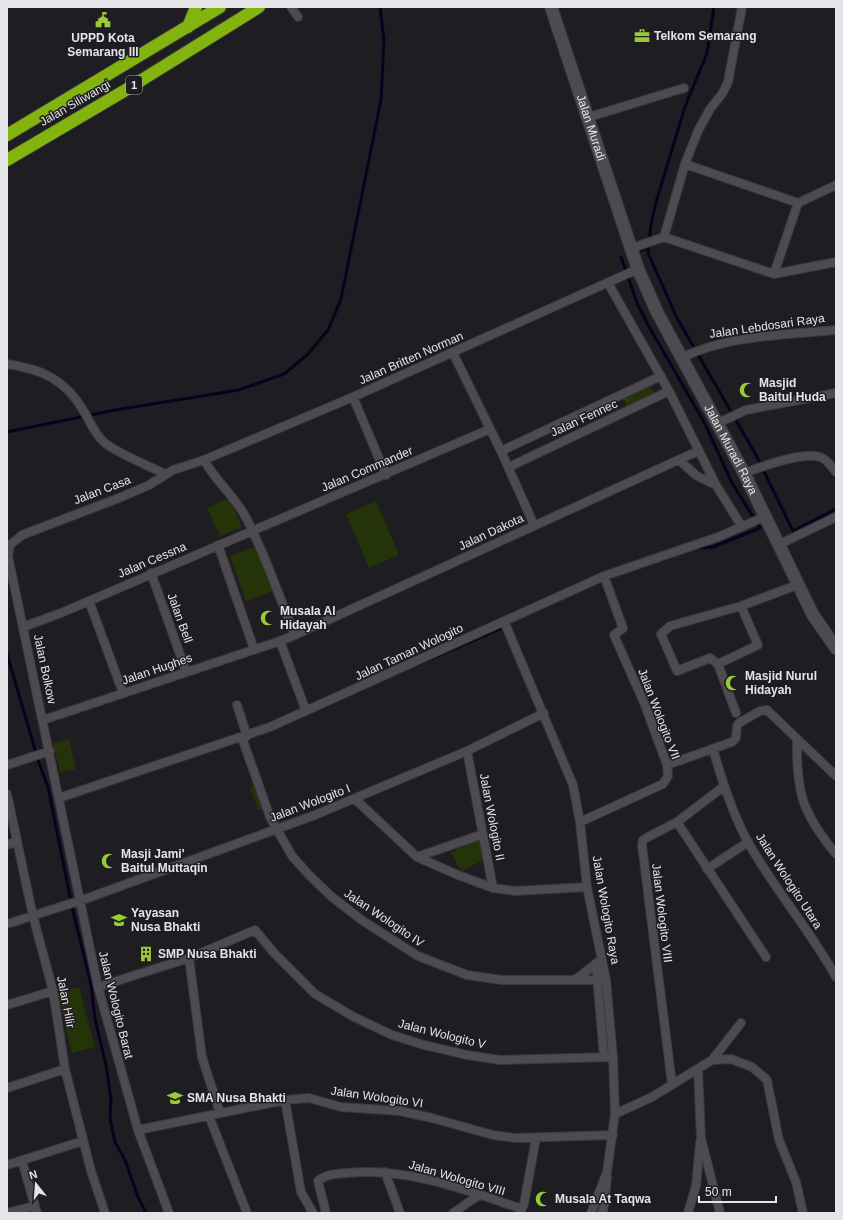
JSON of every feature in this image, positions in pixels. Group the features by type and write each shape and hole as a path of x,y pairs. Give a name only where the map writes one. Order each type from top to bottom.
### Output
{"highway":[{"path":"188,27 196,7"},
{"name":"Jalan Siliwangi","path":"7,135 220,7"},
{"name":"Jalan Siliwangi","path":"7,160 124,91 259,7"}],"street":[{"path":"291,7 298,17"},
{"name":"Jalan Muradi","path":"552,7 635,247"},
{"path":"664,236 685,164 706,116 722,94 728,82 742,7"},
{"path":"589,117 684,88"},
{"path":"685,164 798,203 836,185"},
{"path":"774,274 798,203"},
{"path":"635,247 664,236 774,274 836,262"},
{"name":"Jalan Muradi Raya","path":"635,247 632,271 686,355 718,423 744,473 753,522 778,545 813,615 836,648"},
{"name":"Jalan Britten Norman","path":"204,460 453,353 632,271"},
{"path":"608,283 661,376 716,485 753,522"},
{"name":"Jalan Lebdosari Raya","path":"686,355 702,348 753,339 836,330"},
{"path":"453,353 509,467 534,525"},
{"path":"7,364 45,373 56,379 75,398 96,433 106,444 165,474"},
{"name":"Jalan Fennec","path":"501,451 661,376"},
{"name":"Jalan Fennec","path":"509,467 669,391"},
{"path":"718,423 733,415 782,402 836,393"},
{"path":"353,397 386,474"},
{"name":"Jalan Commander","path":"253,531 490,429"},
{"name":"Jalan Dakota","path":"280,641 698,451"},
{"path":"744,473 794,458 814,456 825,460 836,472"},
{"path":"204,460 214,477 243,512 253,531 295,635"},
{"name":"Jalan Casa","path":"10,545 22,535 119,498 149,485 165,474 204,460"},
{"path":"679,460 697,476 716,485"},
{"path":"778,545 836,517"},
{"name":"Jalan Taman Wologito","path":"59,798 244,737 306,711 604,576 718,537 753,522"},
{"name":"Jalan Cessna","path":"23,627 61,613 151,573 253,531"},
{"name":"Jalan Bolkow","path":"10,545 8,556 43,720 47,752 59,798"},
{"path":"218,545 254,649"},
{"name":"Jalan Bell","path":"151,573 186,671"},
{"name":"Jalan Wologito VII","path":"580,822 664,784 668,776 667,765 639,692 613,634 623,628 604,576"},
{"path":"736,713 718,664 710,658 677,671 661,634 662,631 670,626 741,606 797,585"},
{"path":"90,600 123,693"},
{"path":"718,664 758,645 741,606"},
{"name":"Jalan Wologito Raya","path":"504,621 573,785 580,822 587,887 613,1057 615,1114 607,1172 591,1213"},
{"path":"280,641 306,711"},
{"name":"Jalan Hughes","path":"43,720 186,671 280,641"},
{"name":"Jalan Wologito IV","path":"237,705 244,737 276,830 292,856 309,876 332,897 363,921 418,956 467,975 502,980 602,980"},
{"path":"667,765 732,742 736,738 736,726 764,710 771,712 836,776"},
{"name":"Jalan Wologito I","path":"7,924 75,902 276,830 467,751 544,713"},
{"path":"797,739 796,759 800,795 818,833 836,854"},
{"name":"Jalan Wologito Utara","path":"712,749 723,787 748,842 825,957 836,978"},
{"name":"Jalan Wologito II","path":"467,751 493,888"},
{"path":"7,765 47,752"},
{"name":"Jalan Wologito VIII","path":"672,1084 642,845 643,840 677,822 723,787"},
{"name":"Jalan Hilir","path":"7,794 33,916 53,991 65,1069 83,1142 105,1213"},
{"name":"Jalan Wologito Barat","path":"59,798 75,902 138,1130 169,1213"},
{"path":"354,799 417,857 436,867 493,888 516,891 587,887"},
{"path":"677,822 766,957"},
{"path":"417,857 483,834"},
{"path":"7,844 17,841"},
{"path":"707,869 748,842"},
{"name":"Jalan Wologito V","path":"98,987 189,958 255,930 274,953 315,994 354,1017 392,1035 446,1050 500,1060 613,1057"},
{"path":"189,958 202,1057 220,1113"},
{"path":"575,980 598,962"},
{"path":"602,980 604,1057"},
{"path":"7,1005 53,991"},
{"path":"615,1114 652,1097 712,1060 741,1024"},
{"path":"712,1060 731,1059 752,1066 767,1080 779,1140 796,1182 802,1213"},
{"path":"7,1088 65,1069"},
{"path":"688,1213 696,1186 701,1138 698,1069"},
{"name":"Jalan Wologito VI","path":"138,1130 285,1100 309,1098 341,1107 400,1111 432,1118 493,1135 536,1138 613,1136"},
{"path":"285,1100 301,1192 313,1213"},
{"path":"209,1116 247,1213"},
{"path":"521,1211 524,1204 536,1138"},
{"path":"701,1138 720,1213"},
{"path":"7,1165 83,1142"},
{"path":"7,1213 35,1209 22,1161"},
{"name":"Jalan Wologito VIII","path":"326,1213 318,1181 323,1177 332,1174 363,1171 410,1175 479,1195 521,1211"},
{"path":"384,1172 400,1213"},
{"path":"602,1213 604,1207 607,1172"},
{"path":"454,1213 479,1195"}],"green space":[{"path":"650,385 653,393 627,406 623,399"},
{"path":"229,498 242,527 220,536 207,508"},
{"path":"376,501 399,555 369,568 346,514"},
{"path":"257,546 273,591 246,601 230,556"},
{"path":"69,739 76,769 60,772 53,743"},
{"path":"261,783 269,807 258,810 250,787"},
{"path":"479,839 488,858 461,871 451,852"},
{"path":"79,987 95,1047 72,1053 57,993"}],"waterway":[{"path":"7,432 115,410 239,390 284,374 307,355 328,330 341,299 381,100 384,40 380,7"},
{"path":"714,7 707,53 685,107 656,202 651,224 648,253 677,318 756,455 793,531 836,509"},
{"path":"639,251 647,248"},
{"path":"621,257 637,303 648,325 704,422 732,483 760,528 713,547 694,548"},
{"path":"416,665 502,628"},
{"path":"7,654 39,763 48,787 73,911 91,985 95,1019 106,1065 111,1100 110,1119 115,1142 125,1160 138,1197 146,1213"}],"place":[{"name":"UPPD Kota Semarang III","path":"103,20"},
{"name":"Telkom Semarang","path":"642,36"},
{"name":"Masjid Baitul Huda","path":"747,390"},
{"name":"Musala Al Hidayah","path":"268,618"},
{"name":"Masjid Nurul Hidayah","path":"733,683"},
{"name":"Masji Jami' Baitul Muttaqin","path":"109,861"},
{"name":"Yayasan Nusa Bhakti","path":"119,920"},
{"name":"SMP Nusa Bhakti","path":"146,954"},
{"name":"SMA Nusa Bhakti","path":"175,1098"},
{"name":"Musala At Taqwa","path":"543,1199"}]}
